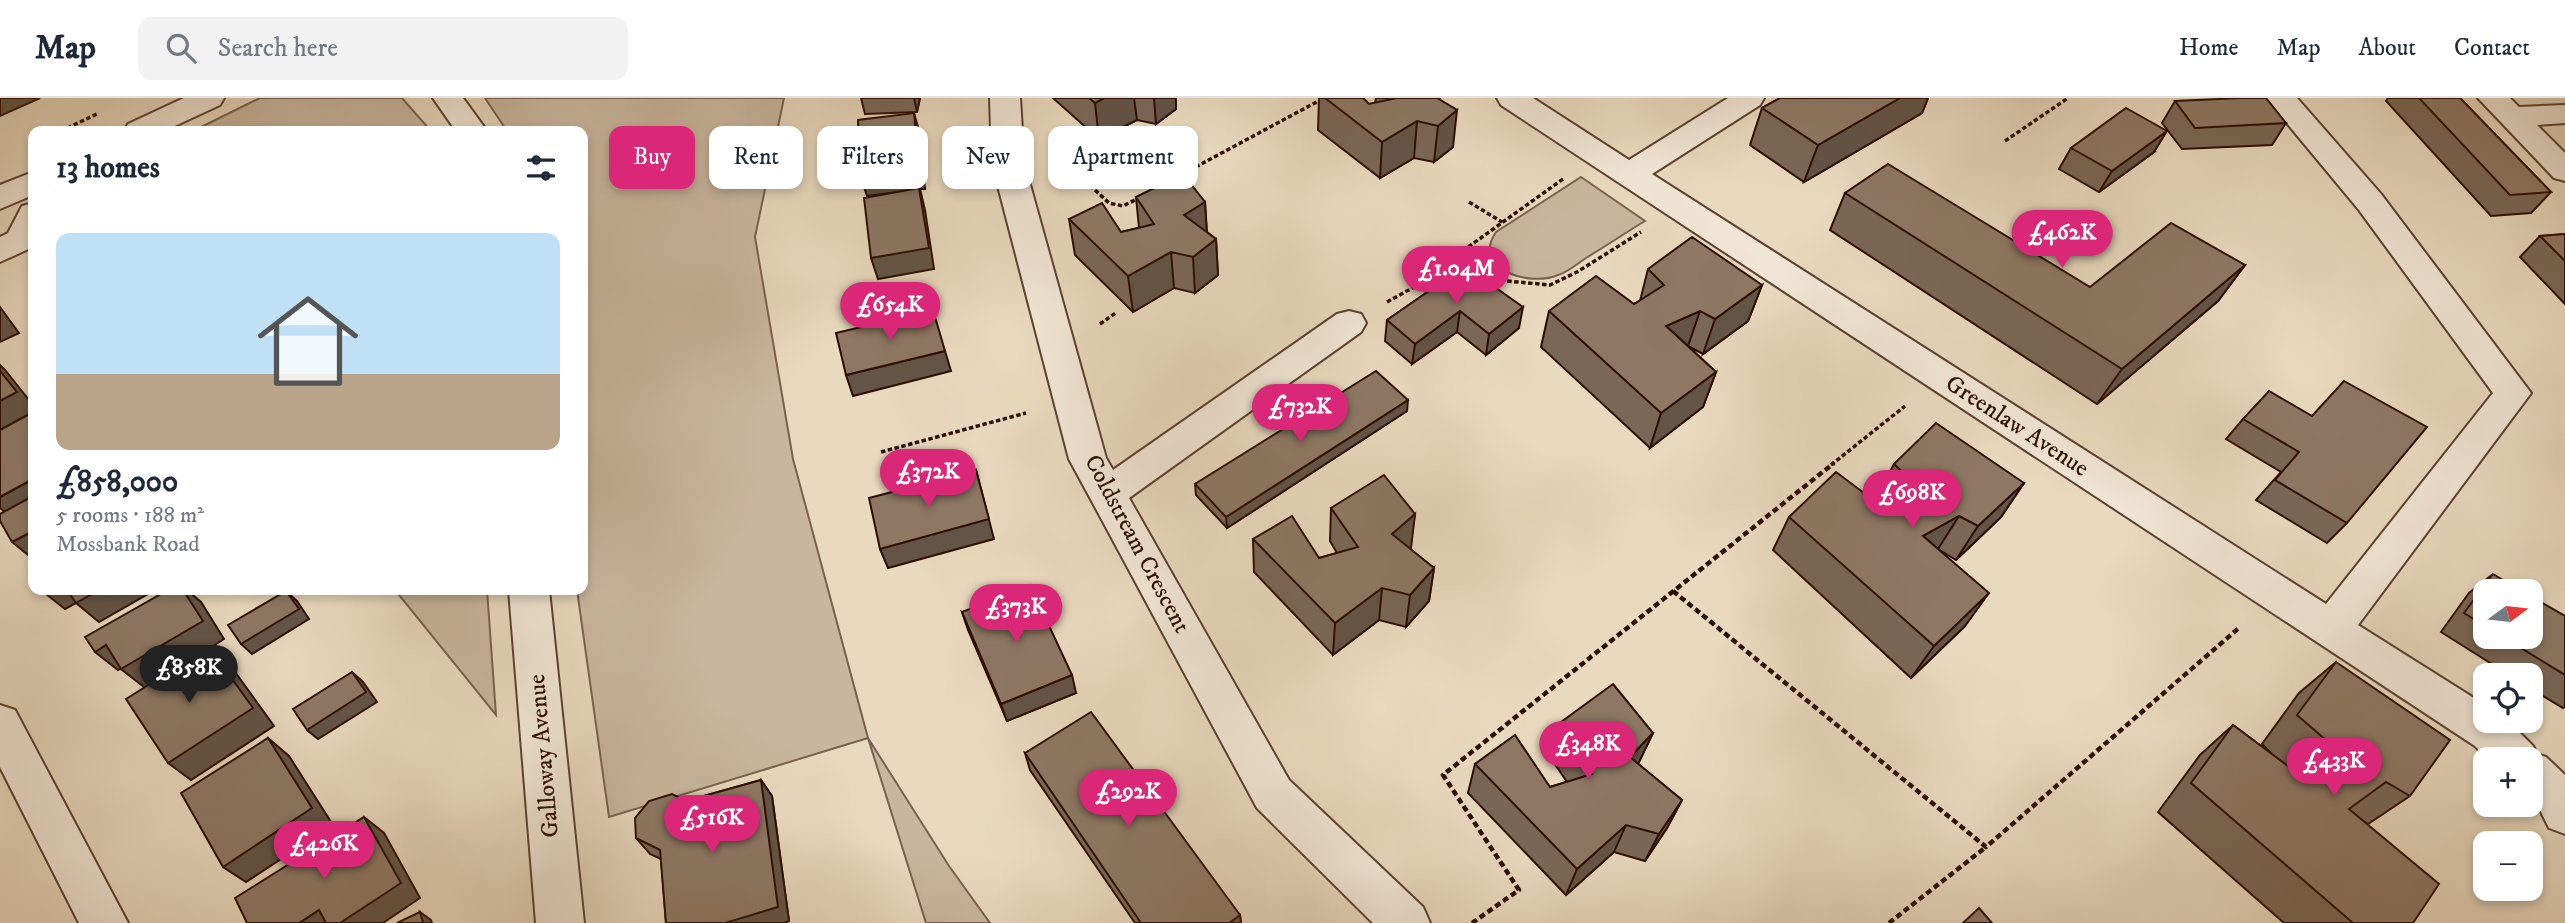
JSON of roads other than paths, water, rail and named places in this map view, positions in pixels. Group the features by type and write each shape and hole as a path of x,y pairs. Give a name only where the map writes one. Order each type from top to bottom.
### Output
{"street":[{"path":"150,126 209,98"},
{"path":"448,98 468,126"},
{"name":"Coldstream Crescent","path":"1005,98 1008,163 1088,459 1273,794 1406,923"},
{"name":"Greenlaw Avenue","path":"1512,98 2490,732 2505,747"},
{"path":"1629,174 1749,98"},
{"path":"2281,98 2370,202 2513,393 2331,629"},
{"path":"2503,107 2565,114"},
{"path":"2503,107 2565,171"},
{"path":"0,251 21,240 25,195"},
{"path":"1107,494 1349,323"},
{"name":"Galloway Avenue","path":"529,595 560,923"},
{"path":"0,724 104,923"},
{"path":"2543,784 2556,796 2565,813"}]}
